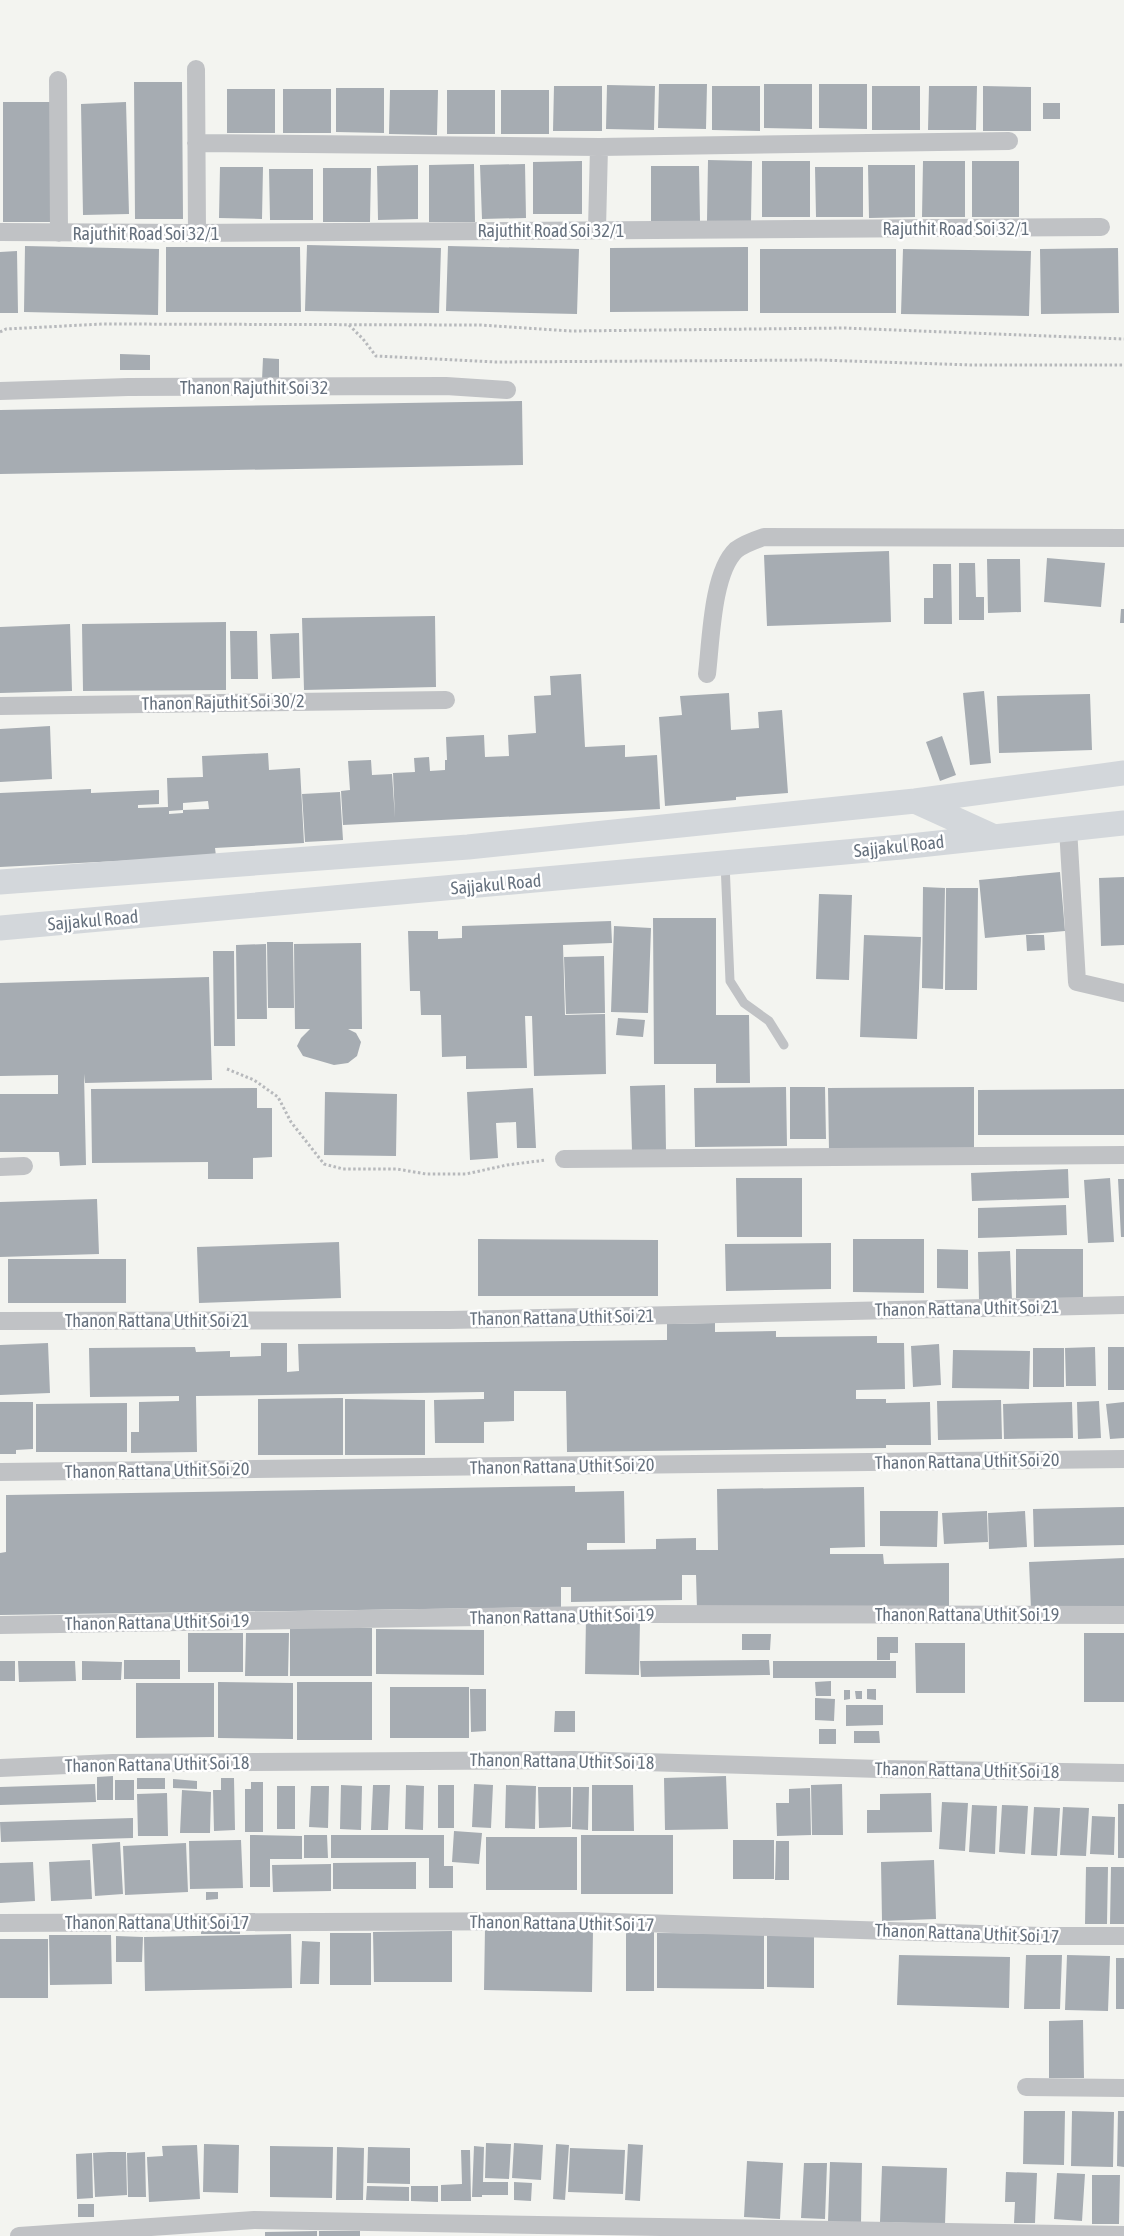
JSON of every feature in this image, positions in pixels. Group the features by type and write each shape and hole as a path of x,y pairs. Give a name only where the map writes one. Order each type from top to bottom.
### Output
{"street":[{"path":"196,69 197,233"},
{"path":"58,80 59,233"},
{"path":"196,143 599,147 1009,142"},
{"path":"597,230 599,147"},
{"name":"Rajuthit Road Soi 32/1","path":"0,232 197,233 1101,227"},
{"name":"Thanon Rajuthit Soi 32","path":"0,391 128,387 446,386 507,390"},
{"path":"707,674 719,578 726,562 737,550 764,537 1124,538"},
{"name":"Thanon Rajuthit Soi 30/2","path":"0,706 446,700"},
{"path":"0,882 468,847 916,801 1124,773"},
{"name":"Sajjakul Road","path":"916,801 992,836"},
{"name":"Sajjakul Road","path":"0,928 901,847 1124,822"},
{"path":"1068,828 1077,982 1124,993"},
{"path":"564,1159 1124,1156"},
{"path":"0,1167 24,1166"},
{"name":"Thanon Rattana Uthit Soi 21","path":"0,1320 449,1320 1124,1305"},
{"name":"Thanon Rattana Uthit Soi 20","path":"0,1472 1124,1459"},
{"name":"Thanon Rattana Uthit Soi 19","path":"0,1625 651,1614 1124,1615"},
{"name":"Thanon Rattana Uthit Soi 18","path":"0,1768 113,1764 574,1760 880,1769 1124,1773"},
{"name":"Thanon Rattana Uthit Soi 17","path":"0,1922 582,1921 1042,1936 1124,1936"},
{"path":"1026,2087 1124,2088"},
{"path":"19,2236 254,2220 1124,2235"}],"lane":[{"path":"725,863 730,981 744,1003 769,1021 784,1045"}],"path":[{"path":"0,332 6,329 103,324 480,325 571,331 844,328 1124,339"},
{"path":"348,325 376,356 420,359 494,362 819,360 972,365 1124,365"},
{"path":"227,1068 254,1080 278,1097 291,1122 324,1164 343,1169 397,1169 426,1174 466,1174 507,1165 564,1159"}],"building":[{"path":"134,82 182,82 183,219 135,219"},
{"path":"659,84 707,84 706,129 658,128"},
{"path":"764,84 812,84 812,129 764,128"},
{"path":"819,84 867,84 867,129 819,128"},
{"path":"607,85 655,86 654,130 606,129"},
{"path":"554,86 602,86 602,131 553,131"},
{"path":"712,86 760,86 760,131 712,130"},
{"path":"872,86 920,86 920,130 872,130"},
{"path":"929,86 977,86 976,130 928,130"},
{"path":"983,86 1031,87 1031,131 983,131"},
{"path":"336,88 384,88 384,133 336,132"},
{"path":"227,89 275,89 275,133 227,133"},
{"path":"283,89 331,89 331,133 283,133"},
{"path":"390,90 438,90 437,135 389,134"},
{"path":"447,90 495,90 495,134 447,134"},
{"path":"501,90 549,90 549,134 501,134"},
{"path":"3,102 52,102 51,222 3,222"},
{"path":"126,102 129,214 83,215 81,104"},
{"path":"1043,103 1060,103 1060,119 1043,119"},
{"path":"708,160 752,161 751,222 707,221"},
{"path":"582,161 582,214 533,214 533,162"},
{"path":"762,161 810,161 810,217 762,217"},
{"path":"923,161 965,161 965,217 922,217"},
{"path":"972,161 1019,161 1019,217 972,217"},
{"path":"474,164 475,222 429,222 429,165"},
{"path":"525,164 526,218 482,219 480,165"},
{"path":"418,165 418,219 378,220 377,166"},
{"path":"868,165 915,165 915,217 869,218"},
{"path":"651,166 699,166 700,221 651,221"},
{"path":"220,167 263,167 262,219 219,218"},
{"path":"815,167 863,167 863,217 816,217"},
{"path":"323,168 371,168 370,222 323,222"},
{"path":"269,169 313,169 313,220 270,220"},
{"path":"307,245 441,248 439,313 305,311"},
{"path":"25,246 159,249 158,315 24,312"},
{"path":"448,246 579,249 577,314 446,311"},
{"path":"166,247 300,247 301,312 166,312"},
{"path":"748,247 748,311 610,312 610,248"},
{"path":"1118,248 1119,313 1041,314 1040,249"},
{"path":"760,249 896,249 896,313 760,313"},
{"path":"903,249 1031,251 1029,316 901,314"},
{"path":"17,251 18,313 0,313 0,252"},
{"path":"120,354 150,355 150,370 120,370"},
{"path":"263,358 279,359 279,381 262,380"},
{"path":"522,401 523,465 0,474 0,410"},
{"path":"889,551 891,622 767,626 764,555"},
{"path":"1047,558 1105,563 1101,607 1044,602"},
{"path":"987,559 1020,559 1021,612 988,613"},
{"path":"959,563 975,563 976,597 984,597 984,620 959,620"},
{"path":"933,564 951,564 952,624 924,624 924,598 933,598"},
{"path":"1121,609 1124,609 1124,623 1120,623"},
{"path":"435,616 436,687 304,690 302,618"},
{"path":"226,622 226,690 83,691 82,624"},
{"path":"70,624 72,691 0,693 0,627"},
{"path":"230,631 257,631 258,679 231,679"},
{"path":"299,633 300,678 272,679 270,634"},
{"path":"581,674 585,747 625,745 625,757 657,755 660,809 343,825 341,791 350,790 348,761 371,760 372,775 392,774 395,818 393,773 415,772 414,758 429,757 430,771 445,770 445,760 447,760 446,737 484,735 485,757 509,756 508,735 536,733 534,696 551,695 550,676"},
{"path":"984,691 991,763 970,765 963,693"},
{"path":"729,693 731,730 759,728 758,712 782,710 788,793 665,806 659,717 682,715 680,696"},
{"path":"1090,694 1092,750 999,753 997,696"},
{"path":"50,726 52,779 0,782 0,729"},
{"path":"942,736 956,775 940,781 926,742"},
{"path":"268,753 269,770 300,768 304,843 215,848 216,856 0,867 0,793 91,789 91,793 159,790 159,804 138,805 138,808 168,807 167,778 203,777 202,756","holes":["208,801 209,809 183,810 183,803","183,810 183,813 169,814 169,811"]},
{"path":"340,792 343,840 305,842 302,794"},
{"path":"1060,872 1065,931 985,938 979,880"},
{"path":"1124,877 1124,945 1101,946 1099,878"},
{"path":"923,887 945,888 943,989 922,988"},
{"path":"946,888 978,888 977,990 945,990"},
{"path":"819,894 852,895 849,980 816,979"},
{"path":"653,918 716,918 716,1015 749,1015 750,1083 716,1083 716,1064 654,1064"},
{"path":"611,921 612,943 563,945 565,1015 605,1014 606,1074 534,1076 532,1016 525,1016 527,1068 466,1069 466,1056 442,1057 441,1015 421,1015 420,991 410,991 408,931 438,931 438,939 462,938 462,926"},
{"path":"614,926 651,928 648,1013 611,1012"},
{"path":"864,935 921,937 917,1039 860,1037"},
{"path":"1026,935 1044,935 1045,950 1027,951"},
{"path":"267,942 293,942 294,1008 268,1008"},
{"path":"361,943 362,1029 348,1029 356,1033 361,1042 357,1056 348,1063 334,1065 303,1056 297,1046 301,1038 310,1029 295,1029 294,944"},
{"path":"266,944 267,1019 237,1019 236,945"},
{"path":"213,951 234,951 235,1046 214,1046"},
{"path":"604,956 605,1013 566,1014 564,957"},
{"path":"209,977 212,1080 85,1083 84,1074 86,1165 60,1166 59,1152 0,1152 0,1094 58,1094 58,1075 0,1076 0,983"},
{"path":"618,1018 645,1020 643,1037 616,1035"},
{"path":"665,1085 666,1151 632,1151 630,1086"},
{"path":"786,1087 787,1146 695,1147 694,1088"},
{"path":"790,1087 825,1087 826,1139 790,1139"},
{"path":"974,1087 974,1150 829,1151 828,1088"},
{"path":"257,1088 257,1108 272,1108 272,1157 253,1158 253,1179 208,1179 208,1162 92,1163 91,1089"},
{"path":"533,1088 536,1148 517,1148 516,1122 496,1123 498,1158 470,1160 467,1092"},
{"path":"1124,1089 1124,1135 978,1135 978,1090"},
{"path":"325,1092 397,1094 396,1156 324,1155"},
{"path":"1068,1169 1069,1198 972,1201 971,1173"},
{"path":"736,1178 802,1178 802,1237 737,1237"},
{"path":"1110,1178 1114,1242 1088,1243 1084,1180"},
{"path":"1118,1179 1124,1179 1124,1237 1121,1237"},
{"path":"97,1199 99,1254 0,1257 0,1202"},
{"path":"1066,1205 1067,1235 978,1238 978,1208"},
{"path":"478,1239 658,1240 658,1296 478,1296"},
{"path":"853,1239 924,1239 924,1293 853,1292"},
{"path":"339,1242 341,1298 199,1303 197,1247"},
{"path":"831,1243 831,1289 726,1291 725,1244"},
{"path":"937,1249 968,1250 968,1289 937,1288"},
{"path":"1016,1249 1083,1249 1083,1298 1016,1298"},
{"path":"1010,1251 1012,1300 979,1300 978,1252"},
{"path":"8,1259 126,1259 126,1303 8,1303"},
{"path":"715,1323 715,1332 776,1331 776,1337 877,1336 877,1343 904,1343 905,1389 856,1390 856,1399 886,1399 886,1403 930,1402 931,1445 886,1445 886,1448 567,1452 566,1391 514,1391 514,1421 484,1422 484,1443 435,1443 434,1400 484,1399 484,1392 196,1396 197,1452 131,1453 131,1432 139,1432 139,1402 179,1401 179,1396 90,1397 89,1348 195,1347 196,1352 230,1351 230,1357 261,1356 261,1343 287,1343 287,1372 299,1371 298,1344 667,1340 667,1324"},
{"path":"48,1343 50,1393 0,1395 0,1345"},
{"path":"939,1344 941,1385 913,1387 911,1346"},
{"path":"1095,1347 1096,1386 1066,1386 1065,1348"},
{"path":"1108,1347 1124,1347 1124,1390 1108,1390"},
{"path":"1033,1348 1064,1348 1064,1387 1033,1387"},
{"path":"953,1350 1030,1351 1029,1389 952,1388"},
{"path":"343,1398 343,1455 258,1455 258,1399"},
{"path":"345,1399 425,1400 425,1455 345,1455"},
{"path":"1001,1400 1002,1439 938,1440 937,1401"},
{"path":"1099,1401 1101,1438 1078,1439 1077,1402"},
{"path":"0,1402 33,1402 33,1449 16,1450 16,1454 0,1454"},
{"path":"1072,1402 1073,1438 1004,1439 1003,1404"},
{"path":"1124,1402 1124,1438 1110,1439 1106,1404"},
{"path":"127,1403 127,1452 36,1452 36,1404"},
{"path":"575,1486 575,1492 624,1491 625,1543 587,1543 587,1550 656,1549 656,1539 696,1538 696,1550 718,1550 717,1489 864,1487 865,1547 830,1548 830,1554 883,1554 884,1564 949,1563 949,1611 697,1609 696,1575 682,1575 682,1600 571,1602 571,1587 561,1587 561,1607 0,1615 0,1553 6,1552 6,1495"},
{"path":"1124,1507 1124,1545 1034,1547 1033,1509"},
{"path":"880,1511 938,1511 937,1547 880,1546"},
{"path":"987,1511 988,1542 944,1544 942,1513"},
{"path":"1025,1511 1027,1547 989,1549 988,1513"},
{"path":"1124,1558 1124,1606 1031,1610 1029,1562"},
{"path":"586,1618 640,1620 639,1675 585,1674"},
{"path":"290,1628 372,1628 372,1676 290,1676"},
{"path":"376,1629 484,1630 484,1675 376,1674"},
{"path":"188,1633 243,1633 243,1672 188,1672"},
{"path":"246,1633 289,1633 288,1676 245,1676"},
{"path":"1084,1633 1124,1633 1124,1702 1084,1702"},
{"path":"742,1634 771,1634 770,1650 742,1650"},
{"path":"877,1637 898,1637 898,1653 890,1653 890,1660 877,1660"},
{"path":"915,1643 965,1643 965,1693 916,1693"},
{"path":"124,1660 180,1660 180,1679 124,1679"},
{"path":"769,1660 770,1675 641,1677 640,1661"},
{"path":"0,1661 15,1661 15,1681 0,1681"},
{"path":"18,1661 75,1661 76,1681 19,1682"},
{"path":"82,1661 122,1662 121,1680 82,1680"},
{"path":"773,1661 896,1661 896,1678 773,1678"},
{"path":"831,1681 831,1696 816,1696 815,1682"},
{"path":"218,1682 293,1683 293,1739 218,1738"},
{"path":"297,1682 372,1682 372,1740 297,1740"},
{"path":"136,1683 214,1683 214,1737 136,1738"},
{"path":"390,1687 469,1687 469,1738 390,1738"},
{"path":"470,1689 486,1689 486,1731 471,1732"},
{"path":"867,1689 876,1689 876,1700 867,1699"},
{"path":"844,1690 850,1690 850,1699 844,1700"},
{"path":"855,1691 862,1691 862,1699 856,1699"},
{"path":"815,1698 835,1699 834,1721 815,1720"},
{"path":"846,1705 883,1705 883,1725 846,1726"},
{"path":"555,1711 575,1711 575,1732 554,1732"},
{"path":"819,1729 836,1729 836,1744 819,1744"},
{"path":"854,1731 879,1731 880,1743 854,1743"},
{"path":"113,1776 113,1800 97,1800 97,1777"},
{"path":"726,1776 728,1829 665,1830 664,1778"},
{"path":"137,1778 165,1778 165,1789 137,1789"},
{"path":"221,1778 234,1778 235,1830 214,1831 213,1790 221,1790"},
{"path":"173,1779 197,1781 197,1789 173,1788"},
{"path":"115,1780 134,1780 134,1800 115,1800"},
{"path":"251,1782 263,1782 263,1832 245,1832 245,1789 251,1789"},
{"path":"95,1784 96,1802 0,1805 0,1787"},
{"path":"474,1784 493,1785 491,1828 472,1827"},
{"path":"842,1784 843,1835 812,1835 811,1785"},
{"path":"341,1785 362,1786 361,1830 340,1829"},
{"path":"373,1785 390,1785 388,1830 371,1830"},
{"path":"406,1785 424,1786 423,1830 405,1829"},
{"path":"438,1785 454,1785 454,1828 438,1828"},
{"path":"506,1785 536,1786 535,1829 505,1828"},
{"path":"592,1785 633,1785 634,1831 592,1831"},
{"path":"277,1786 295,1786 295,1829 277,1829"},
{"path":"311,1786 329,1786 328,1828 309,1827"},
{"path":"538,1787 571,1787 571,1827 539,1828"},
{"path":"573,1787 589,1787 588,1830 572,1829"},
{"path":"810,1788 811,1835 777,1836 776,1803 789,1803 789,1789"},
{"path":"182,1790 211,1792 210,1833 180,1833"},
{"path":"167,1793 168,1836 138,1836 137,1794"},
{"path":"931,1793 932,1832 867,1833 867,1810 880,1810 880,1794"},
{"path":"942,1802 968,1803 965,1851 939,1849"},
{"path":"1118,1804 1124,1804 1124,1858 1118,1858"},
{"path":"972,1805 997,1806 995,1854 969,1852"},
{"path":"1002,1805 1028,1806 1025,1854 999,1852"},
{"path":"1034,1807 1060,1808 1057,1856 1031,1855"},
{"path":"1063,1807 1089,1808 1086,1856 1060,1855"},
{"path":"1092,1816 1115,1817 1114,1855 1090,1854"},
{"path":"133,1818 133,1838 1,1842 0,1822"},
{"path":"454,1831 482,1833 479,1864 452,1862"},
{"path":"250,1835 302,1836 302,1859 270,1859 270,1887 250,1887"},
{"path":"304,1835 327,1835 328,1858 304,1858"},
{"path":"331,1835 444,1835 444,1866 453,1866 453,1888 429,1888 429,1858 331,1858"},
{"path":"581,1835 673,1835 673,1894 581,1894"},
{"path":"486,1837 577,1837 577,1890 486,1890"},
{"path":"241,1840 243,1888 190,1889 189,1841"},
{"path":"733,1840 774,1840 774,1879 733,1879"},
{"path":"776,1841 789,1841 789,1880 775,1880"},
{"path":"120,1842 123,1894 95,1896 92,1844"},
{"path":"186,1843 188,1892 125,1895 123,1846"},
{"path":"90,1860 92,1899 51,1901 49,1862"},
{"path":"934,1860 936,1919 882,1921 881,1862"},
{"path":"33,1862 35,1901 0,1903 0,1863"},
{"path":"416,1862 416,1889 333,1889 333,1863"},
{"path":"331,1864 331,1891 273,1892 272,1865"},
{"path":"1086,1867 1108,1867 1107,1924 1085,1924"},
{"path":"1111,1867 1124,1867 1124,1924 1110,1924"},
{"path":"206,1892 218,1892 218,1899 206,1900"},
{"path":"240,1925 240,1934 201,1934 201,1926"},
{"path":"485,1928 593,1930 592,1992 484,1990"},
{"path":"626,1930 654,1930 654,1991 626,1991"},
{"path":"452,1931 452,1982 374,1982 373,1932"},
{"path":"767,1932 814,1932 814,1988 767,1987"},
{"path":"330,1933 371,1933 371,1985 330,1985"},
{"path":"657,1933 764,1934 764,1989 657,1988"},
{"path":"291,1934 292,1988 145,1991 144,1937"},
{"path":"49,1935 111,1935 112,1984 50,1985"},
{"path":"116,1936 143,1937 142,1962 116,1962"},
{"path":"0,1939 48,1939 48,1998 0,1998"},
{"path":"302,1941 320,1942 319,1984 300,1984"},
{"path":"899,1955 1010,1957 1009,2008 897,2005"},
{"path":"1026,1955 1062,1955 1060,2009 1024,2009"},
{"path":"1067,1955 1110,1956 1108,2011 1065,2010"},
{"path":"1116,1958 1124,1958 1124,2009 1116,2009"},
{"path":"1083,2020 1084,2078 1049,2078 1049,2021"},
{"path":"1024,2111 1065,2111 1064,2165 1023,2164"},
{"path":"1072,2111 1114,2112 1113,2167 1071,2166"},
{"path":"1118,2111 1124,2111 1124,2167 1117,2166"},
{"path":"486,2143 511,2144 509,2179 485,2178"},
{"path":"514,2143 543,2145 541,2180 512,2178"},
{"path":"204,2144 239,2145 238,2193 203,2192"},
{"path":"556,2144 569,2145 565,2200 553,2199"},
{"path":"628,2144 643,2145 640,2201 625,2200"},
{"path":"197,2145 200,2199 149,2202 147,2157 163,2156 162,2146"},
{"path":"270,2146 333,2147 332,2198 270,2197"},
{"path":"474,2146 484,2147 483,2182 508,2182 508,2195 472,2197"},
{"path":"337,2147 364,2148 363,2200 336,2200"},
{"path":"368,2147 410,2148 410,2184 367,2183"},
{"path":"570,2148 625,2150 623,2194 568,2192"},
{"path":"461,2150 470,2150 471,2201 441,2201 441,2185 462,2184"},
{"path":"126,2152 127,2195 95,2197 93,2153"},
{"path":"145,2152 146,2197 128,2197 127,2153"},
{"path":"92,2153 93,2198 77,2199 76,2154"},
{"path":"747,2161 783,2163 780,2219 744,2217"},
{"path":"830,2162 862,2163 861,2223 828,2222"},
{"path":"804,2163 827,2163 825,2219 801,2218"},
{"path":"882,2166 947,2168 945,2224 880,2222"},
{"path":"1006,2172 1037,2173 1035,2223 1014,2223 1015,2202 1005,2202"},
{"path":"1057,2173 1085,2174 1082,2221 1054,2219"},
{"path":"1092,2175 1120,2175 1119,2224 1092,2224"},
{"path":"514,2182 532,2183 531,2201 514,2200"},
{"path":"367,2186 409,2187 409,2201 366,2200"},
{"path":"411,2186 438,2186 438,2202 411,2201"},
{"path":"78,2204 94,2204 94,2217 78,2217"},
{"path":"317,2231 317,2236 265,2236 265,2232"},
{"path":"319,2231 360,2231 360,2236 319,2236"}]}
